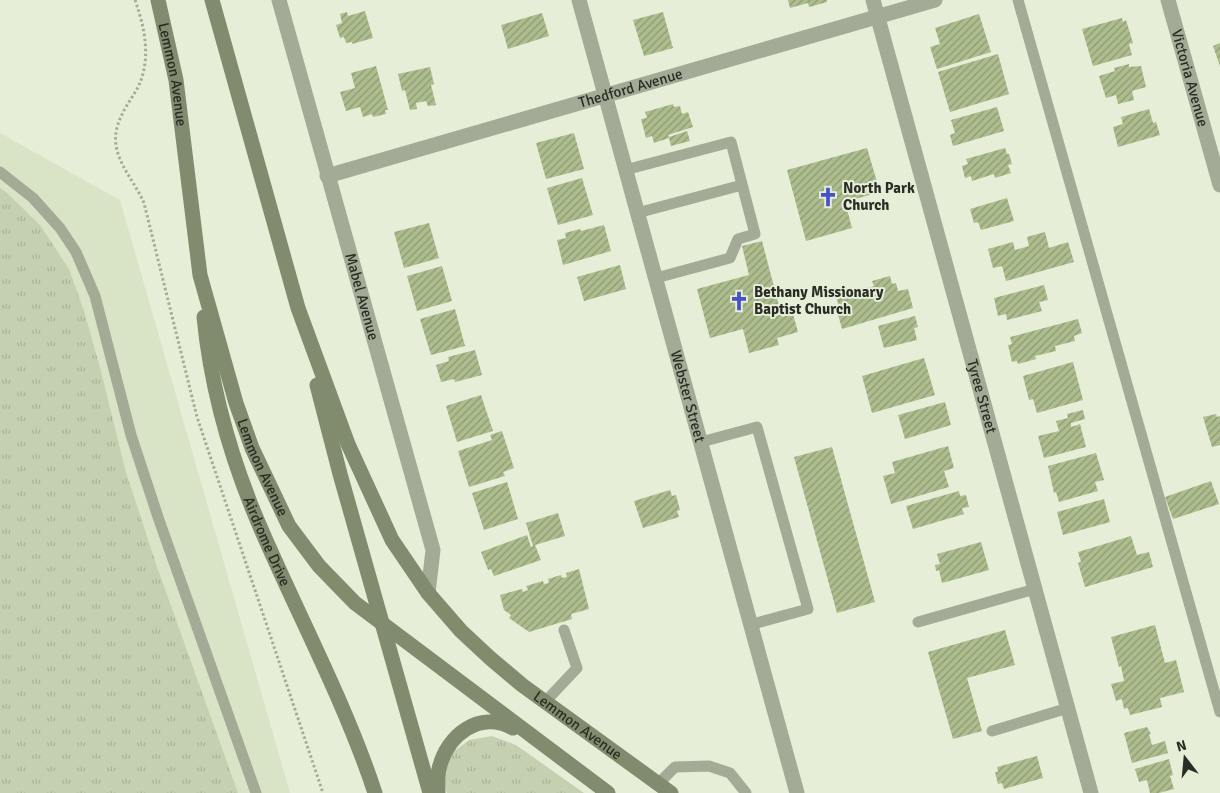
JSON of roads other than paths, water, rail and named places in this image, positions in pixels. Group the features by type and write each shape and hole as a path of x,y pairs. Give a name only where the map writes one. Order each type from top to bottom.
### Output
{"main road":[{"name":"Lemmon Avenue","path":"158,0 176,80 200,275 236,403 252,448 289,526 319,566 354,603 608,793"},
{"name":"Lemmon Avenue","path":"212,0 298,308 348,444 392,540 428,592 462,631 490,658 522,685 671,793"},
{"name":"Airdrome Drive","path":"200,275 207,343 217,398 241,474 260,528 349,724 375,793"},
{"path":"298,308 340,474 430,793"},
{"path":"438,793 438,770 447,748 457,735 472,725 491,721 506,724 536,740"}],"street":[{"name":"Mabel Avenue","path":"279,0 433,550 428,592"},
{"name":"Webster Street","path":"579,0 796,793"},
{"name":"Tyree Street","path":"873,0 1092,793"},
{"name":"Thedford Avenue","path":"327,176 935,0"},
{"name":"Victoria Avenue","path":"1168,0 1220,186"}],"lane":[{"path":"1018,0 1220,712"},
{"path":"625,170 731,142 755,234 738,239 730,258 656,278"},
{"path":"0,172 33,198 60,228 76,252 95,296 131,435 159,520 256,793"},
{"path":"637,213 742,185"},
{"path":"701,442 757,426 808,609 750,625"},
{"path":"918,622 1035,589"},
{"path":"545,702 577,668 564,630"},
{"path":"992,730 1068,708"},
{"path":"658,784 675,767 709,766 730,773 746,793"}],"place":[{"name":"North Park Church","path":"828,197"},
{"name":"Bethany Missionary Baptist Church","path":"739,301"}]}
